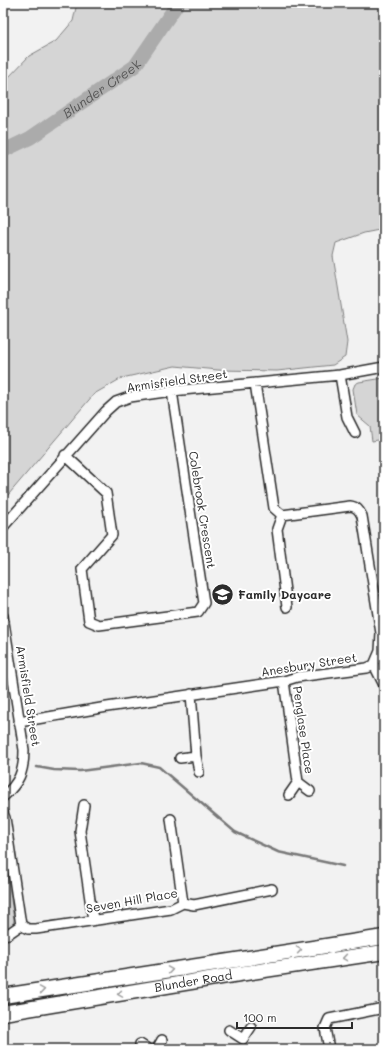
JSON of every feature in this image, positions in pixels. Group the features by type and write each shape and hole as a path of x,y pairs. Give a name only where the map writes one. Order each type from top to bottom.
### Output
{"main road":[{"name":"Blunder Road","path":"3,996 384,937"},
{"name":"Blunder Road","path":"3,1014 247,973 384,952"}],"street":[{"name":"Armisfield Street","path":"3,527 65,455 116,402 130,398 172,391 340,375 384,367"},
{"path":"340,375 348,417 355,433"},
{"path":"255,383 274,508 282,515 277,529 287,607"},
{"name":"Colebrook Crescent","path":"65,455 106,493 112,535 82,569 89,621 99,625 198,612 204,603 172,391"},
{"name":"Anesbury Street","path":"19,722 191,694 284,681 297,677 367,668 374,665 380,651 381,633 360,510 356,507 350,506 282,515"},
{"name":"Armisfield Street","path":"3,616 24,750 21,775 15,786 3,798"},
{"path":"374,665 384,685"},
{"name":"Penglase Place","path":"284,681 298,782 289,795"},
{"path":"191,694 196,756 199,772"},
{"path":"180,758 196,756"},
{"name":"Penglase Place","path":"298,782 310,791"},
{"path":"84,805 80,831 92,920"},
{"path":"3,813 21,925 8,934 3,935"},
{"path":"171,819 183,903"},
{"name":"Seven Hill Place","path":"21,925 28,929 36,929 171,909 183,903 194,905 272,889"},
{"path":"329,1049 325,1028 329,1019 384,1008"},
{"path":"244,1049 243,1039 251,1027"},
{"path":"229,1030 243,1039"},
{"path":"157,1049 162,1040"}],"shaded area":[{"path":"77,3 384,3 384,229 364,233 336,243 333,256 347,342 345,357 333,365 277,371 218,370 175,366 122,378 94,394 3,501 3,80 7,79 29,56 56,41 73,21"},
{"path":"384,378 384,439 372,441 370,426 357,415 353,389 355,384 359,382"},
{"path":"3,846 14,920 13,924 7,928 3,928"}],"waterway":[{"name":"Blunder Creek","path":"3,151 30,138 135,66 178,3"},
{"path":"3,756 10,760"},
{"path":"37,767 54,770 80,771 141,763 159,767 235,832 278,852 343,866"}],"place":[{"name":"Family Daycare","path":"223,595"}]}
